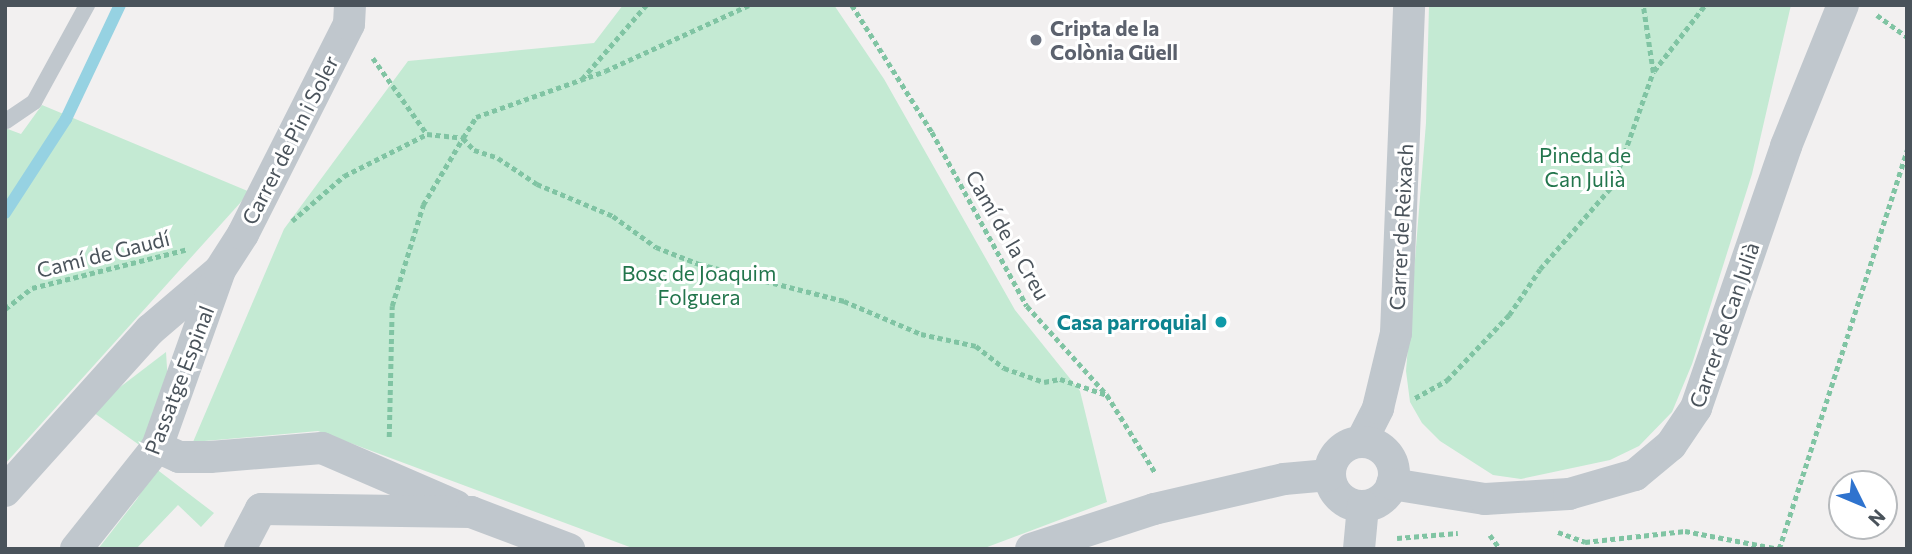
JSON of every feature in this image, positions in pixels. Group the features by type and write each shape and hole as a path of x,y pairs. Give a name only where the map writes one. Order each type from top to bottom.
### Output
{"street":[{"name":"Carrer de Reixach","path":"1362,442 1378,408 1396,333 1409,5"},
{"name":"Carrer de Can Julià","path":"1392,484 1520,499 1569,494 1635,475 1656,460 1685,429 1696,408 1786,146 1857,8"},
{"name":"Carrer de Pin i Soler","path":"220,270 243,234 350,15"},
{"name":"Passatge Espinal","path":"76,549 157,447 220,270"},
{"path":"5,491 150,330 220,270"},
{"path":"1362,442 1388,455 1392,484 1382,500 1363,506 1344,501 1329,475 1335,456 1362,442"},
{"path":"157,447 179,457 322,448 471,512 569,549"},
{"path":"1031,549 1175,504 1284,479 1329,475"},
{"path":"1359,549 1363,506"},
{"path":"240,549 261,509 471,512"}],"lane":[{"path":"6,121 34,102 87,5"}],"path":[{"path":"581,79 646,5"},
{"path":"388,477 392,306 423,205 476,117 581,79 735,8 749,5"},
{"name":"Camí de la Creu","path":"852,5 932,132 1027,306 1107,395 1175,504"},
{"path":"1643,5 1653,72"},
{"path":"1378,408 1428,395 1509,316 1540,270 1613,185 1653,72 1705,5"},
{"path":"1857,8 1907,37"},
{"path":"350,15 427,134"},
{"path":"288,225 344,176 427,134 463,138 474,150 498,158 537,184 613,216 667,251 778,286 844,302 921,334 976,346 1004,368 1107,395"},
{"path":"1520,499 1562,535 1585,542 1685,531 1779,549 1907,150"},
{"name":"Camí de Gaudí","path":"5,309 32,288 201,245"},
{"path":"1487,531 1500,549"}],"green space":[{"name":"Bosc de Joaquim Folguera","path":"623,5 834,5 884,79 1015,310 1080,391 1107,502 982,549 635,549 318,431 193,442 284,229 408,61 594,43"},
{"name":"Pineda de Can Julià","path":"1429,5 1791,5 1752,174 1692,364 1672,412 1639,446 1610,460 1521,479 1493,475 1440,441 1422,423 1410,402 1406,371 1426,123"},
{"path":"42,105 250,192 5,464 5,128 21,134"},
{"path":"166,352 168,383 145,449 90,410"},
{"path":"155,468 214,513 201,527 178,505 136,549 98,549 137,499"}],"waterway":[{"path":"5,213 66,119 120,5"}],"place":[{"name":"Cripta de la Colònia Güell","path":"1036,40"},
{"name":"Casa parroquial","path":"1221,322"}]}
